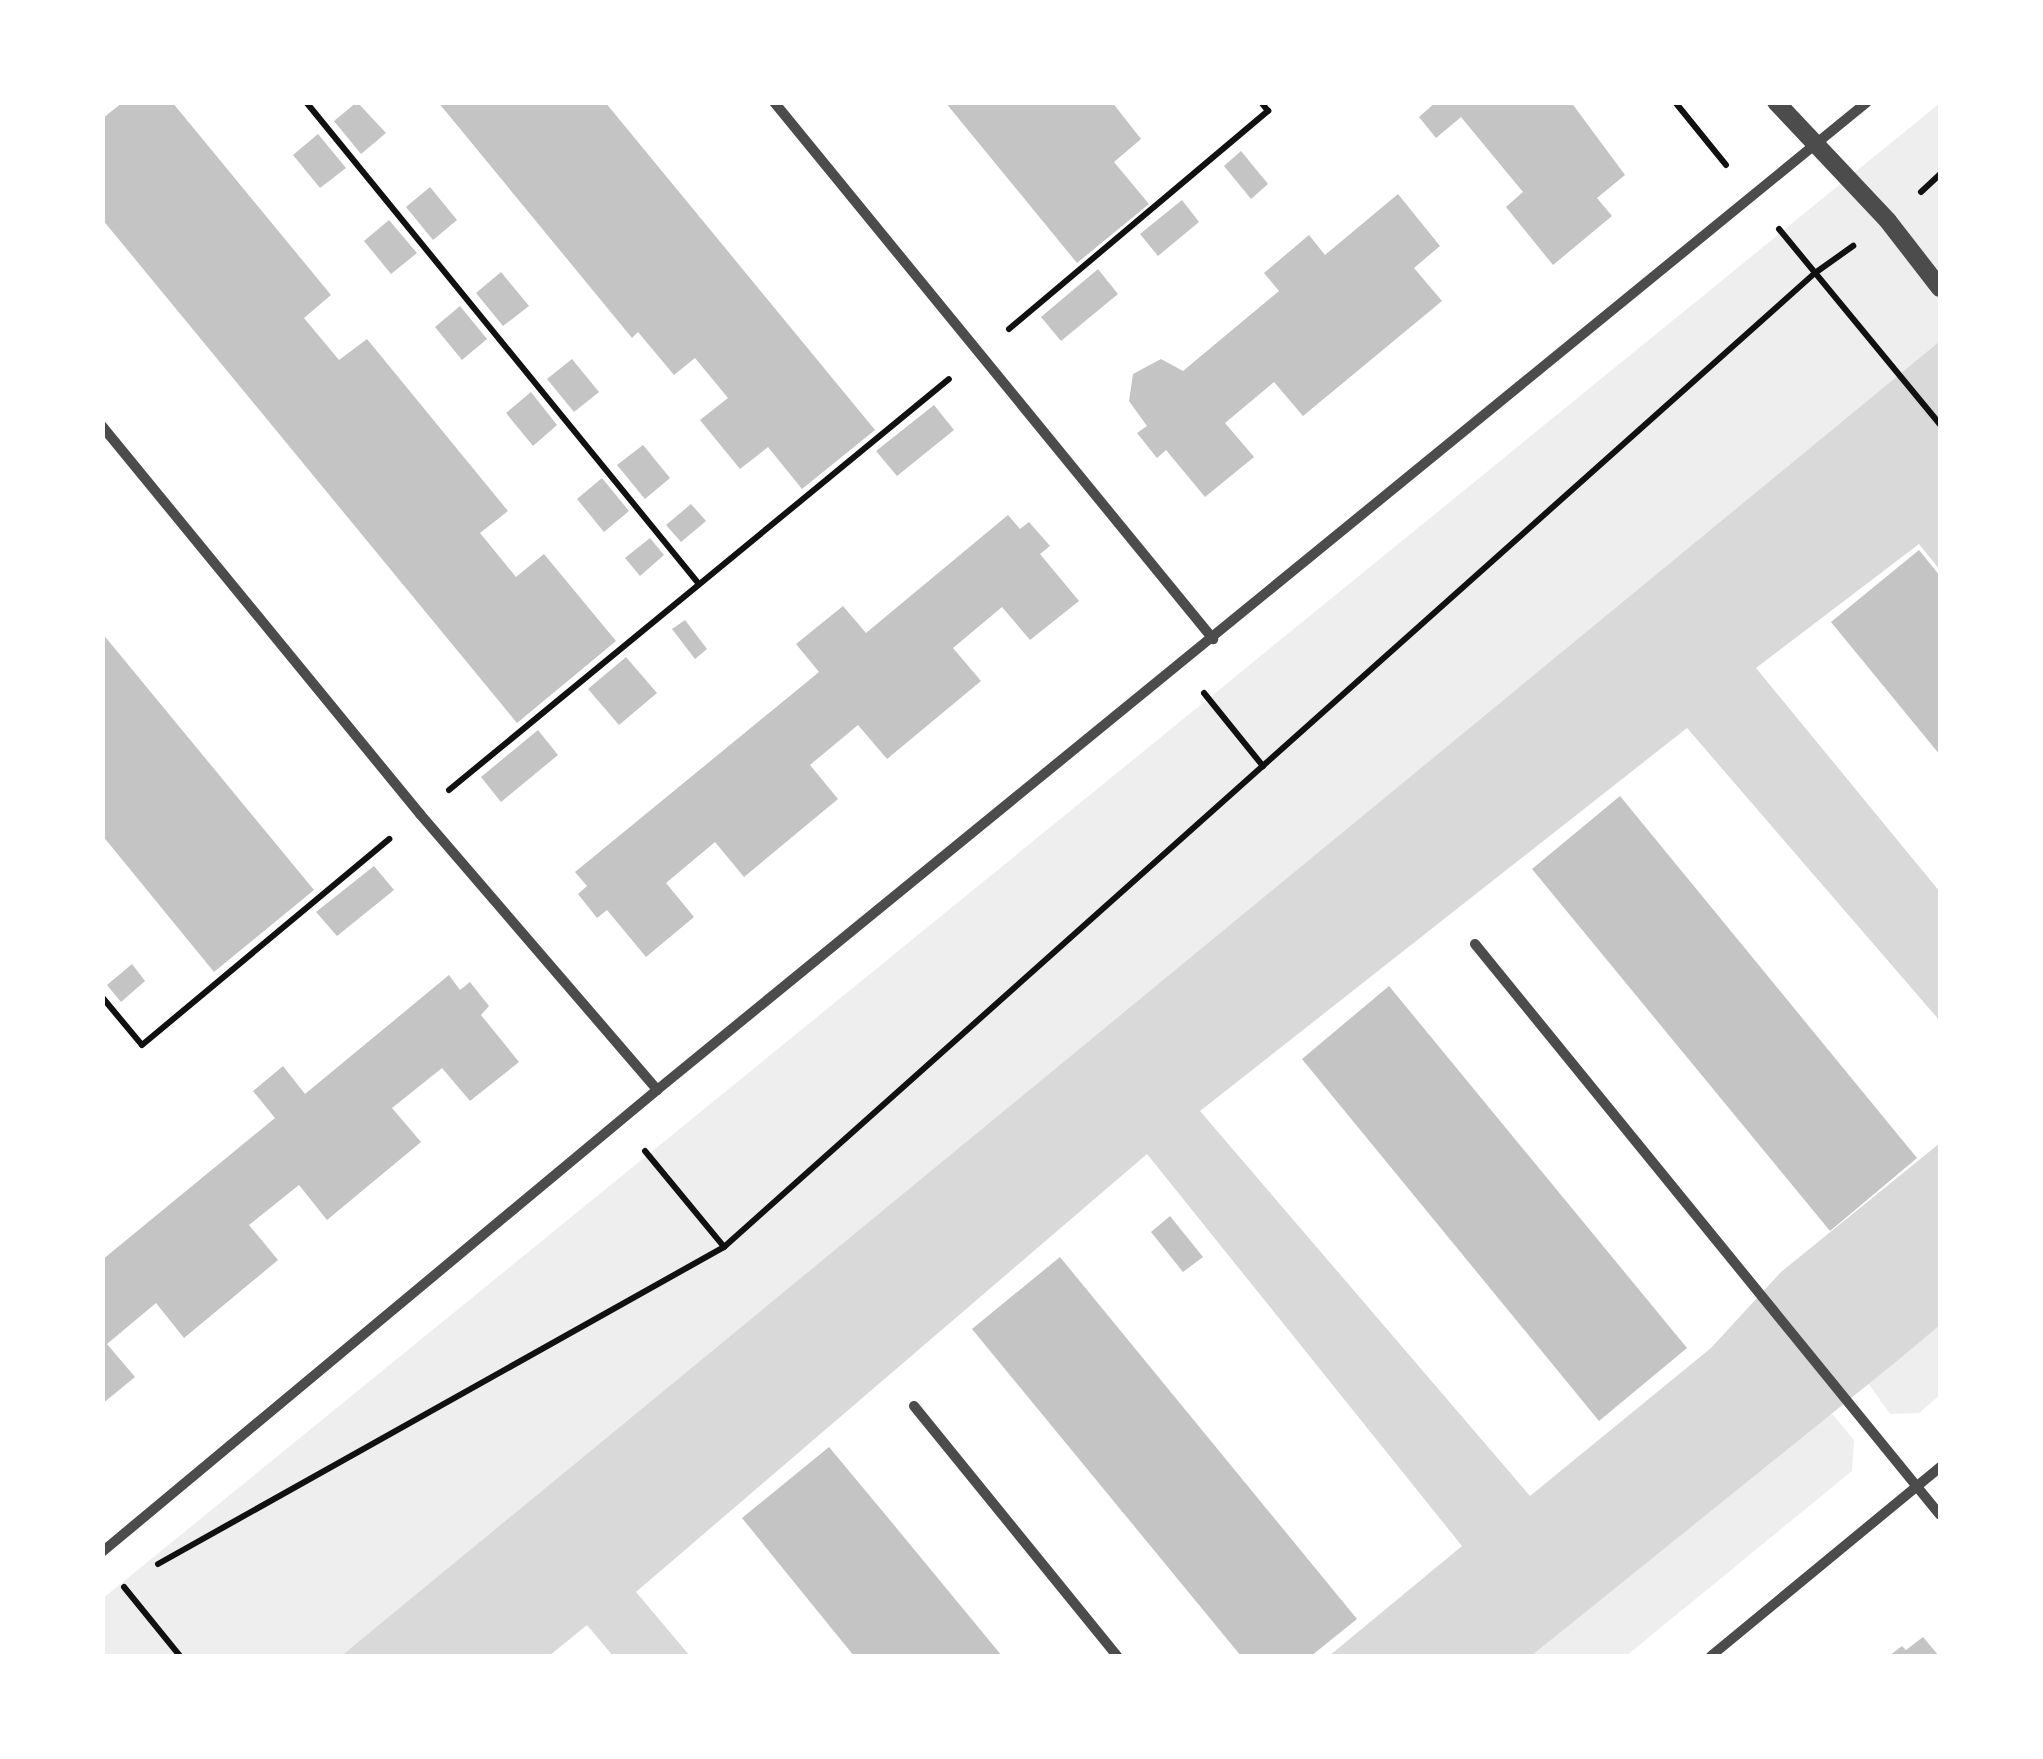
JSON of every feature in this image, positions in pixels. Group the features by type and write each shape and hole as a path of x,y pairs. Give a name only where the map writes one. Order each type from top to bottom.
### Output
{"street":[{"path":"774,102 1213,639"},
{"path":"1776,102 1812,146 1888,221 1940,288"},
{"path":"102,1552 620,1120 1867,102"},
{"path":"102,426 420,814 657,1090"},
{"path":"1475,944 1872,1426 1940,1515"},
{"path":"914,1406 1117,1656"},
{"path":"1711,1656 1940,1467"}],"path":[{"path":"306,102 699,584"},
{"path":"102,997 142,1045 980,354 1268,111 1261,102"},
{"path":"1675,102 1940,424"},
{"path":"122,1584 724,1246 1815,273 1888,221 1940,174"},
{"path":"1181,665 1263,766"},
{"path":"620,1120 724,1246"},
{"path":"112,1569 180,1656"}],"shaded area":[{"path":"1940,103 1940,341 341,1656 103,1656 102,1599"},
{"path":"1940,341 1940,570 1919,544 1756,668 1940,892 1940,1021 1687,728 1200,1111 1530,1496 1711,1348 1781,1272 1940,1143 1940,1325 1897,1361 1531,1656 1329,1656 1462,1546 1147,1154 636,1592 690,1656 613,1656 587,1625 549,1656 341,1656"},
{"path":"1940,1325 1940,1395 1919,1413 1890,1414 1868,1383"},
{"path":"1830,1411 1854,1440 1852,1471 1626,1656 1531,1656"}],"building":[{"path":"123,102 172,102 331,295 304,318 339,360 367,339 508,511 480,533 516,577 544,554 616,641 517,723 102,219 102,119"},
{"path":"357,102 386,133 361,154 334,121"},
{"path":"438,102 605,102 875,430 802,489 768,447 740,469 700,420 728,398 695,358 674,375 638,332 632,338"},
{"path":"945,102 1112,102 1141,139 1114,162 1149,204 1077,263"},
{"path":"1436,102 1571,102 1625,175 1597,198 1612,216 1553,265 1506,207 1523,192 1461,117 1436,138 1419,117"},
{"path":"318,134 346,168 320,188 293,155"},
{"path":"1241,151 1268,184 1251,199 1224,166"},
{"path":"430,187 457,220 433,240 406,207"},
{"path":"1398,194 1440,246 1414,268 1442,301 1303,416 1274,382 1225,423 1254,457 1205,497 1166,450 1157,458 1137,433 1147,426 1129,401 1133,374 1161,359 1183,371 1279,291 1264,273 1309,235 1325,255"},
{"path":"1182,200 1199,222 1158,256 1140,234"},
{"path":"389,220 417,253 391,274 364,241"},
{"path":"1098,269 1118,294 1061,341 1041,317"},
{"path":"501,272 529,306 503,326 476,293"},
{"path":"460,306 487,339 462,360 435,327"},
{"path":"572,359 599,392 574,412 547,379"},
{"path":"531,392 557,425 533,446 506,413"},
{"path":"934,405 954,430 897,476 876,451"},
{"path":"643,445 670,478 645,499 617,465"},
{"path":"602,478 629,511 604,532 577,499"},
{"path":"691,504 706,521 681,542 666,525"},
{"path":"1008,515 1020,529 1029,522 1050,546 1040,554 1079,601 1030,640 1002,607 953,648 981,681 887,759 858,725 810,765 838,799 744,877 715,842 666,883 694,917 646,957 607,910 597,918 578,894 587,886 575,872 819,672 796,644 843,606 866,633"},
{"path":"650,538 664,555 640,576 625,558"},
{"path":"1919,550 1940,576 1940,755 1831,622"},
{"path":"685,620 707,649 695,659 672,629"},
{"path":"102,633 314,890 214,972 102,835"},
{"path":"626,657 657,693 619,725 588,689"},
{"path":"538,730 558,755 501,802 481,777"},
{"path":"1620,796 1917,1158 1830,1231 1532,869"},
{"path":"374,866 394,890 337,936 316,912"},
{"path":"132,964 145,981 121,1002 107,985"},
{"path":"449,975 460,990 470,982 489,1006 481,1015 519,1062 470,1101 442,1068 392,1108 421,1142 327,1220 299,1185 249,1225 278,1260 184,1338 156,1303 107,1344 135,1377 102,1404 102,1260 275,1118 253,1091 283,1066 305,1094"},
{"path":"1389,986 1687,1348 1599,1421 1302,1059"},
{"path":"1170,1216 1203,1257 1183,1272 1151,1232"},
{"path":"1060,1257 1357,1619 1311,1656 1241,1656 972,1329"},
{"path":"829,1447 1002,1656 854,1656 742,1518"},
{"path":"1923,1637 1939,1656 1889,1656 1902,1646 1906,1650"}]}
